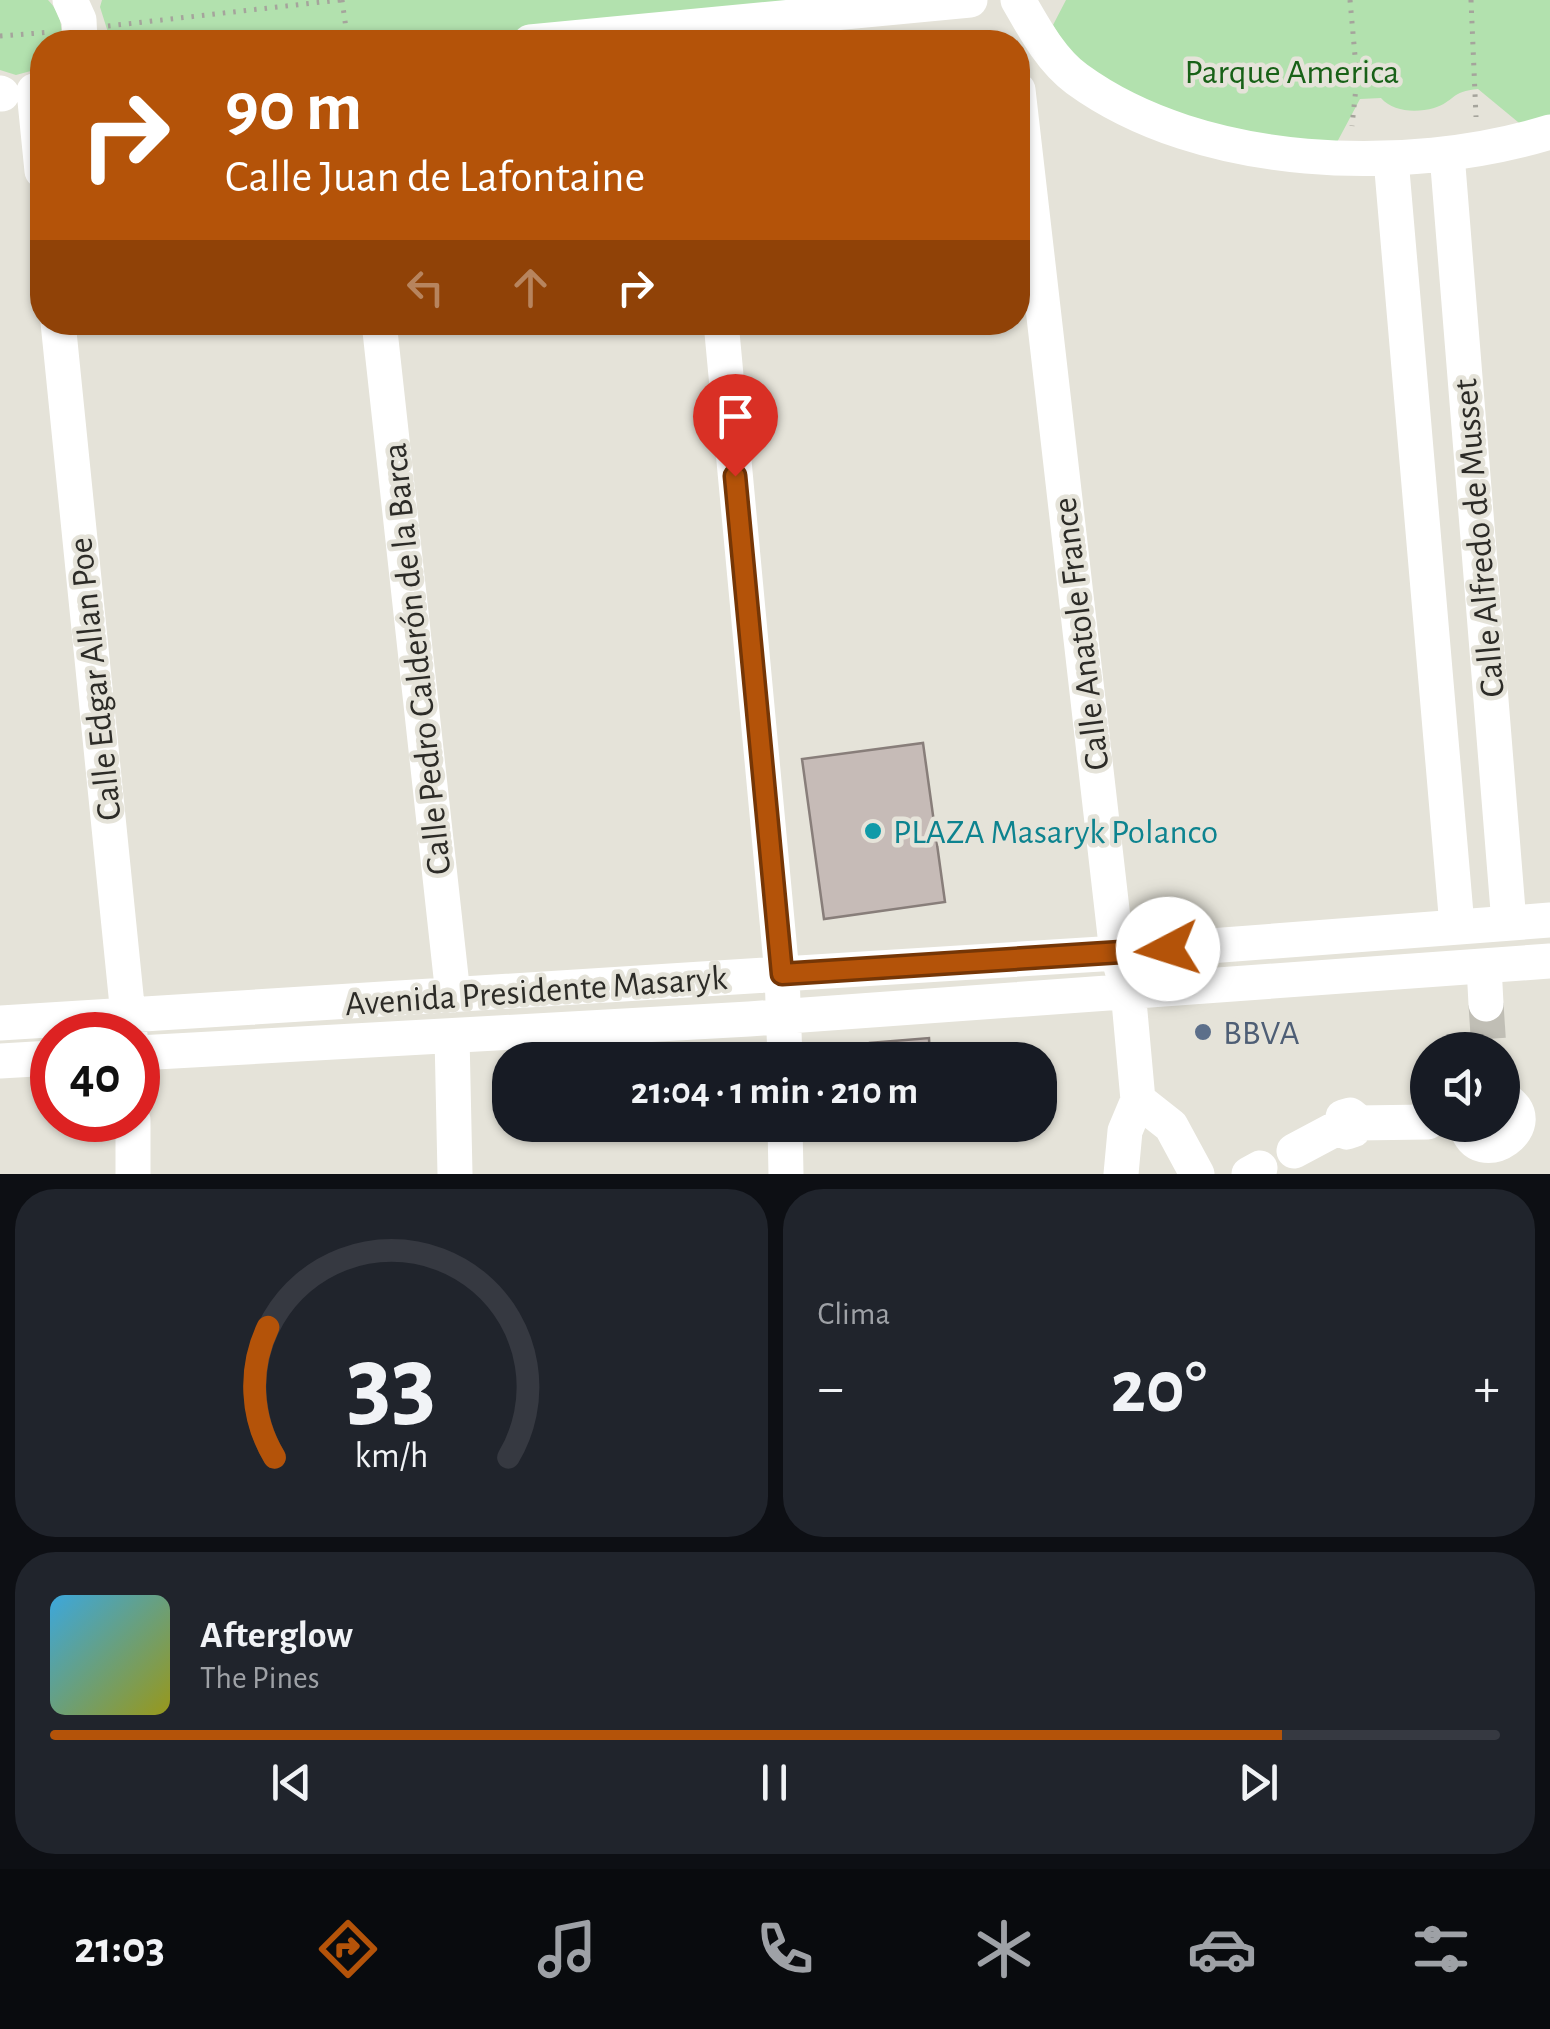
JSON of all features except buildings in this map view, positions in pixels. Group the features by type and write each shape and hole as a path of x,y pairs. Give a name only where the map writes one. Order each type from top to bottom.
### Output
{"street":[{"path":"733,30 970,0"},
{"path":"1007,0 1011,30"},
{"path":"1018,0 1044,44 1074,77 1164,126 1236,147 1349,158 1392,158 1462,151 1550,132"},
{"path":"16,93 30,135"},
{"name":"Calle Alfredo de Musset","path":"1462,151 1510,923"},
{"name":"Calle Alfredo de Musset","path":"1392,158 1457,926"},
{"name":"Calle Anatole France","path":"1030,194 1118,953 1128,990 1138,1100 1125,1131 1120,1174"},
{"name":"Calle Edgar Allan Poe","path":"59,335 128,1012"},
{"name":"Calle Pedro Calderón de la Barca","path":"381,335 470,994"},
{"path":"721,335 782,974 785,1042"},
{"name":"Avenida Presidente Masaryk","path":"160,1022 470,994 1118,953 1550,920"},
{"name":"Avenida Presidente Masaryk","path":"160,1053 784,1016 1550,961"},
{"path":"1484,966 1486,1004"},
{"path":"0,1011 36,1008 42,1012"},
{"name":"Avenida Presidente Masaryk","path":"0,1024 30,1022"},
{"path":"452,1036 455,1174"},
{"path":"0,1061 30,1059"},
{"path":"1138,1100 1171,1126 1197,1174"},
{"path":"1520,1133 1524,1108"},
{"path":"1294,1151 1349,1124 1410,1122"},
{"path":"132,1174 133,1142"},
{"path":"785,1142 786,1174"},
{"path":"1473,1142 1484,1150 1502,1151 1515,1142"}],"path":[{"path":"38,30 341,0 346,30"},
{"path":"1349,158 1357,78 1350,0"},
{"path":"1462,151 1471,0"},
{"path":"0,36 30,31"}],"green space":[{"path":"0,0 48,0 61,30 30,30 30,71 16,75 0,70"},
{"path":"102,0 931,0 595,30 107,30 100,7"},
{"name":"Parque America","path":"1066,0 1550,0 1550,119 1524,127 1478,89 1420,111 1398,109 1381,98 1360,99 1335,146 1232,130 1163,111 1102,79 1075,57 1053,25"}],"tunnel":[{"path":"1486,1004 1488,1032"}],"place":[{"name":"PLAZA Masaryk Polanco","path":"873,831"},
{"name":"BBVA","path":"1203,1032"}],"route":[{"path":"735,476 782,974 1168,949"}]}
